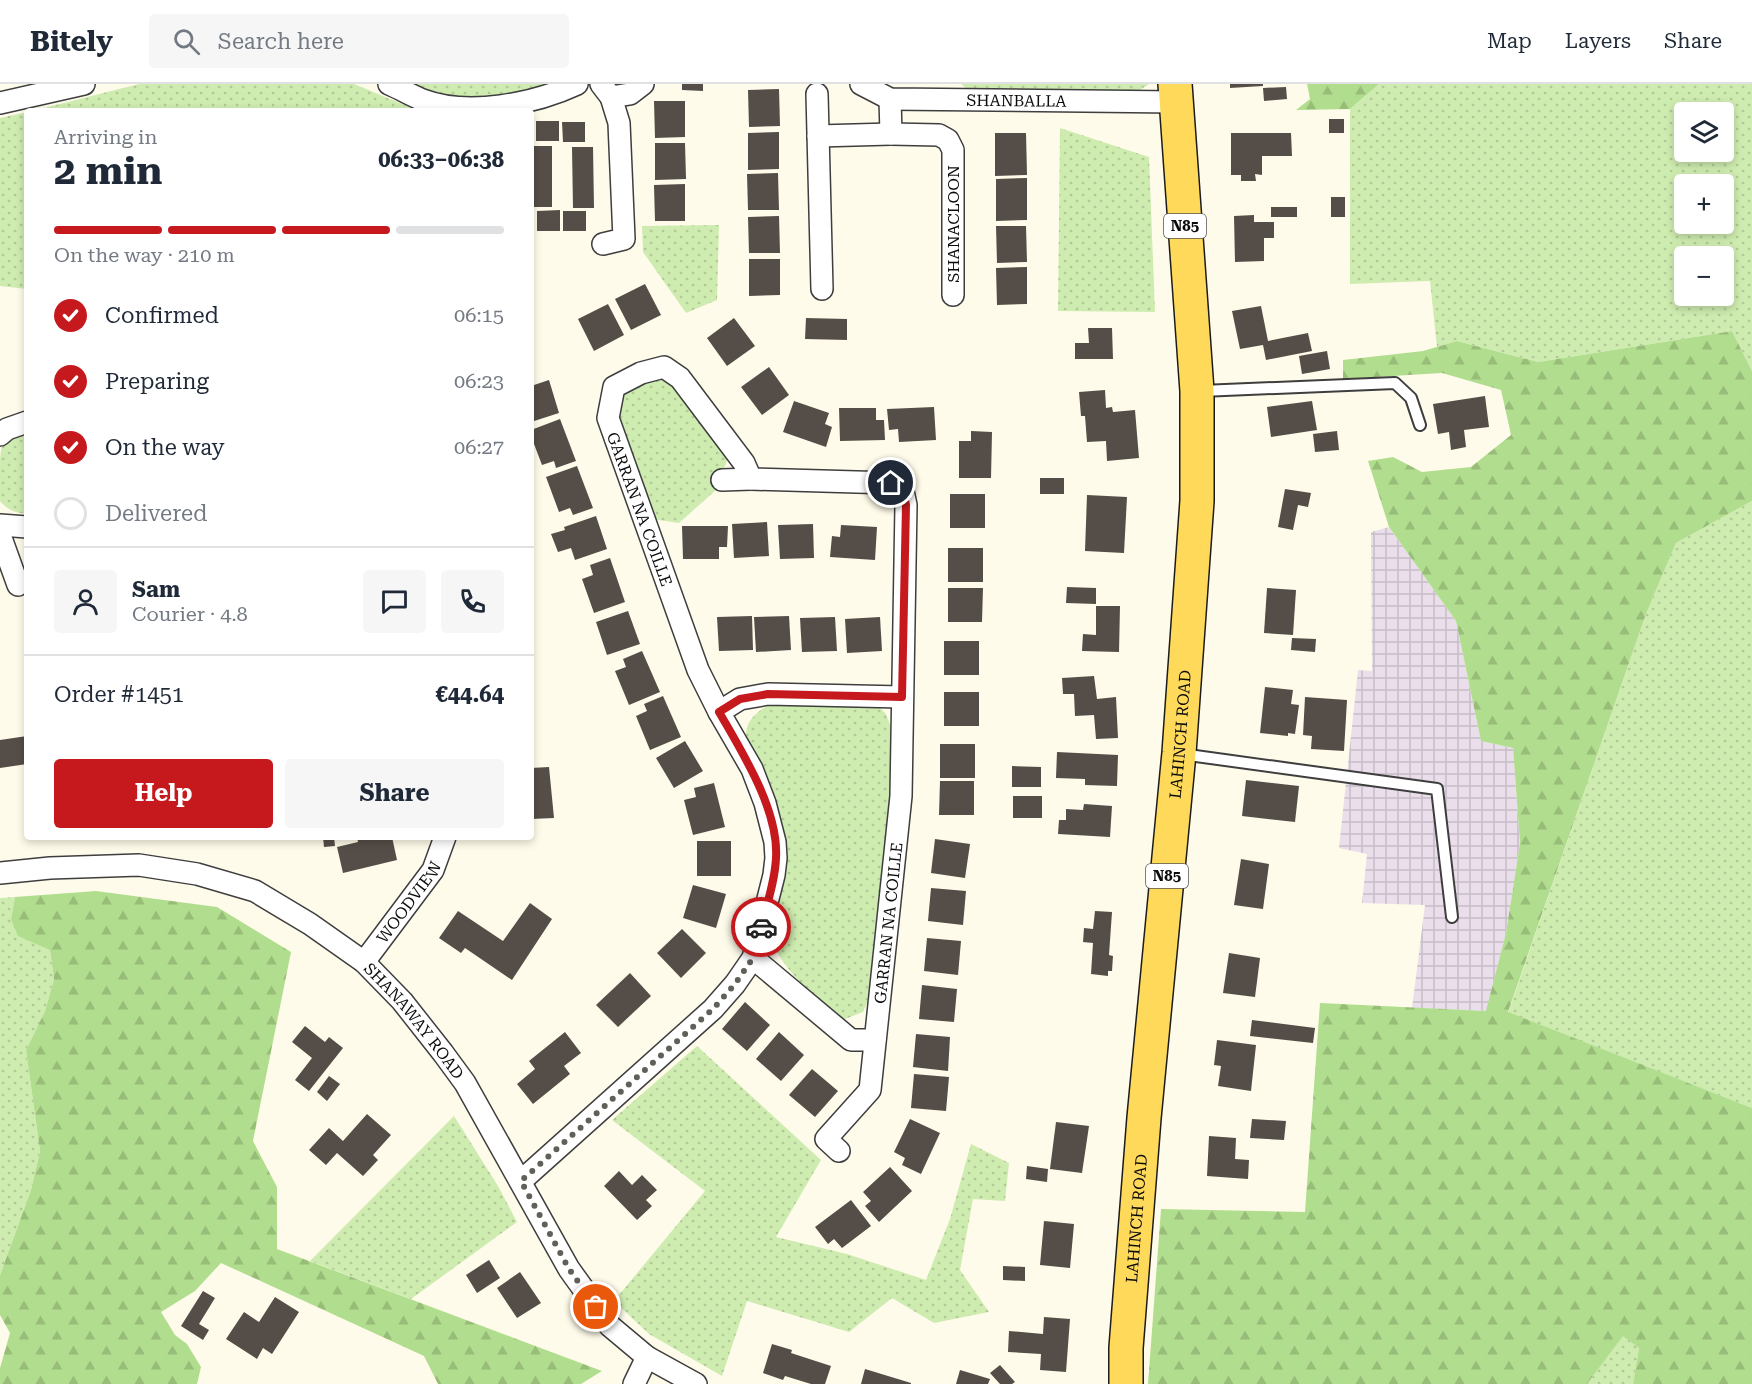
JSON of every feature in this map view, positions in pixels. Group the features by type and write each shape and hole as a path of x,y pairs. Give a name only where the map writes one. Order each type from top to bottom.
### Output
{"main road":[{"name":"LAHINCH ROAD","path":"1126,1384 1126,1348 1144,1118 1179,753 1197,501 1197,391 1175,93"}],"street":[{"path":"0,103 41,89 84,84"},
{"path":"389,84 424,101 454,108"},
{"path":"479,108 513,104 561,91 577,84"},
{"path":"606,90 630,94 643,84"},
{"name":"SHANBALLA","path":"861,84 890,99 946,92 1175,93"},
{"path":"603,244 624,238 619,123 606,90"},
{"path":"817,94 822,289"},
{"path":"890,99 891,134"},
{"name":"SHANACLOON","path":"818,136 939,135 948,140 953,150 953,295"},
{"name":"GARRAN NA COILLE","path":"521,1181 713,1009 735,984 753,958 774,875 776,858 776,842 765,803 752,769 698,670 608,418 614,387 641,373 664,367 680,378 744,463 751,479"},
{"path":"0,435 7,429 24,423"},
{"name":"GARRAN NA COILLE","path":"722,480 891,483 903,491 906,505 901,796 870,1090 826,1138 838,1151"},
{"path":"0,525 24,527"},
{"path":"0,535 18,585"},
{"path":"719,712 740,699 768,694 902,697"},
{"name":"WOODVIEW","path":"364,962 433,870 444,840"},
{"name":"SHANAWAY ROAD","path":"0,873 50,868 139,865 197,874 255,891 310,924 364,962 402,1001 443,1053 484,1115 569,1269 610,1326 647,1357 696,1384"},
{"path":"753,958 851,1040 875,1040"},
{"path":"634,1384 647,1357"}],"lane":[{"path":"1197,391 1395,382 1411,398 1420,425"},
{"path":"1179,753 1437,789 1452,917"}],"shaded area":[{"path":"1389,527 1456,621 1481,741 1513,748 1520,843 1506,933 1487,1011 1412,1008 1425,905 1362,903 1367,854 1339,848 1358,670 1372,671 1371,532"}],"green space":[{"path":"139,84 354,84 412,108 44,108"},
{"path":"416,84 552,84 484,96 456,96"},
{"path":"961,84 1149,84 1134,94 971,92"},
{"path":"1307,84 1379,84 1350,109 1296,110 1310,99"},
{"path":"1379,84 1752,84 1752,371 1732,331 1538,362 1457,341 1437,347 1430,281 1350,284 1350,109"},
{"path":"24,113 24,289 0,286 0,118"},
{"path":"1060,128 1149,157 1155,312 1058,311"},
{"path":"719,225 717,300 686,313 643,252 642,226"},
{"path":"1732,331 1752,371 1752,501 1676,543 1646,614 1508,1012 1752,1108 1752,1384 1633,1384 1639,1348 1623,1336 1587,1384 1148,1384 1161,1209 1305,1212 1320,1003 1486,1011 1506,933 1520,843 1513,748 1481,741 1456,621 1389,527 1368,461 1393,457 1422,472 1471,467 1511,435 1501,390 1442,373 1343,379 1343,360 1423,351 1457,341 1538,362"},
{"path":"655,379 666,379 677,390 727,458 724,467 712,475 716,490 679,523 652,519 617,417 618,402 626,391"},
{"path":"24,434 24,514 12,511 0,501 2,448 7,440"},
{"path":"1752,501 1752,1108 1508,1013 1646,614 1676,543"},
{"path":"774,702 874,705 886,714 892,730 888,829 867,1003 863,1012 845,1019 836,1017 795,976 775,948 772,937 783,844 768,783 762,765 749,744 746,730 756,714"},
{"path":"96,891 217,907 291,952 253,1141 277,1187 277,1249 602,1371 581,1384 438,1384 424,1356 221,1263 195,1291 161,1312 175,1335 187,1344 201,1367 197,1384 0,1384 0,1368 10,1333 0,1315 0,1275 31,1190 40,1151 26,1050 45,1011 54,979 50,950 18,936 11,919 15,897"},
{"path":"15,897 11,919 50,950 54,979 45,1011 26,1050 40,1151 31,1190 0,1275 0,898"},
{"path":"697,1046 821,1160 776,1237 847,1254 926,1280 950,1219 971,1144 1009,1163 1005,1201 973,1199 960,1270 989,1312 934,1323 892,1298 849,1332 747,1301 722,1376 649,1334 614,1301 705,1191 612,1120"},
{"path":"454,1116 498,1186 517,1222 411,1299 310,1261"},
{"path":"1623,1335 1639,1348 1633,1384 1587,1384"}],"building":[{"path":"682,84 703,84 703,91 682,90"},
{"path":"1230,84 1263,84 1263,86 1230,88"},
{"path":"1286,87 1287,99 1264,101 1263,88"},
{"path":"779,89 780,126 749,127 748,90"},
{"path":"654,101 685,101 685,137 655,138"},
{"path":"1329,119 1344,119 1344,133 1329,133"},
{"path":"536,121 559,121 559,141 536,141"},
{"path":"562,122 585,122 585,142 563,142"},
{"path":"779,132 779,169 748,170 748,133"},
{"path":"995,133 1026,133 1027,175 995,176"},
{"path":"1231,133 1291,133 1292,156 1262,156 1262,175 1255,174 1256,181 1241,181 1241,175 1231,175"},
{"path":"655,143 685,143 686,179 655,180"},
{"path":"534,146 552,146 552,207 534,207"},
{"path":"572,147 593,147 594,208 573,208"},
{"path":"778,173 779,210 748,210 747,174"},
{"path":"1027,178 1027,220 996,221 996,179"},
{"path":"685,184 685,221 655,221 654,185"},
{"path":"1331,197 1345,197 1345,217 1331,217"},
{"path":"1271,207 1297,207 1297,217 1271,217"},
{"path":"560,210 560,231 537,231 537,211"},
{"path":"563,211 586,211 586,231 563,231"},
{"path":"1254,215 1254,222 1274,222 1274,238 1264,238 1264,261 1235,262 1234,216"},
{"path":"779,216 780,253 749,253 748,217"},
{"path":"996,226 1026,226 1027,262 997,263"},
{"path":"749,259 780,259 780,295 749,296"},
{"path":"1027,267 1027,304 997,305 996,268"},
{"path":"645,284 661,315 631,330 615,299"},
{"path":"608,304 624,335 594,351 578,319"},
{"path":"1261,306 1268,341 1308,333 1312,351 1266,360 1263,345 1240,349 1232,311"},
{"path":"734,318 755,346 727,366 707,338"},
{"path":"806,318 847,319 847,340 805,339"},
{"path":"1088,328 1112,328 1113,359 1075,359 1075,343 1089,343"},
{"path":"1327,351 1330,369 1302,374 1299,356"},
{"path":"769,367 789,395 762,415 741,387"},
{"path":"549,380 559,413 534,421 534,385"},
{"path":"1105,390 1106,408 1112,407 1113,412 1135,410 1139,458 1107,461 1106,441 1087,442 1085,416 1081,416 1079,392"},
{"path":"1485,396 1489,427 1464,430 1466,447 1451,450 1449,432 1438,434 1433,404"},
{"path":"794,401 829,413 825,424 832,427 826,447 783,432"},
{"path":"1312,401 1317,430 1271,437 1267,407"},
{"path":"934,407 936,440 899,442 898,429 889,430 887,409"},
{"path":"839,408 876,408 876,420 884,420 885,440 840,441"},
{"path":"560,419 576,461 556,468 554,461 542,465 534,444 534,429"},
{"path":"971,431 992,432 991,478 959,478 959,441 971,441"},
{"path":"1337,431 1339,450 1315,452 1313,434"},
{"path":"577,466 593,508 573,515 570,508 559,512 546,477"},
{"path":"1040,478 1064,478 1064,494 1040,494"},
{"path":"1285,489 1311,493 1308,507 1298,505 1293,530 1278,527"},
{"path":"950,494 985,494 985,528 950,528"},
{"path":"1087,495 1127,497 1124,553 1085,551"},
{"path":"596,516 607,549 575,560 571,548 558,552 551,534"},
{"path":"767,522 769,556 734,558 732,524"},
{"path":"813,524 814,558 780,559 778,525"},
{"path":"841,525 877,527 875,560 830,557 832,536 840,537"},
{"path":"682,526 728,526 727,547 719,547 719,559 683,559"},
{"path":"948,548 983,548 983,582 948,582"},
{"path":"610,558 625,602 594,613 582,579 593,575 590,565"},
{"path":"1067,587 1096,588 1096,604 1066,603"},
{"path":"948,588 983,588 982,622 948,622"},
{"path":"1267,588 1296,590 1293,635 1264,633"},
{"path":"1096,606 1120,606 1119,652 1082,651 1083,634 1096,635"},
{"path":"628,611 640,644 607,655 596,622"},
{"path":"752,616 753,650 719,651 717,617"},
{"path":"789,616 791,650 756,652 754,617"},
{"path":"835,617 837,651 802,652 800,618"},
{"path":"880,617 882,651 847,653 845,619"},
{"path":"1292,638 1316,639 1315,652 1291,650"},
{"path":"944,641 979,641 979,675 944,675"},
{"path":"642,651 660,692 629,705 615,671 626,667 623,659"},
{"path":"1094,676 1097,699 1116,697 1118,738 1096,739 1094,715 1075,716 1074,694 1063,694 1062,678"},
{"path":"1265,687 1293,690 1291,704 1299,705 1295,734 1288,733 1288,736 1260,733"},
{"path":"944,692 979,692 979,726 944,726"},
{"path":"663,696 681,737 650,750 636,716 647,711 644,704"},
{"path":"1305,697 1347,700 1344,751 1311,749 1312,736 1303,735"},
{"path":"24,736 24,764 0,768 0,740"},
{"path":"685,741 703,771 674,788 656,758"},
{"path":"940,744 975,744 975,778 940,778"},
{"path":"1057,752 1118,755 1117,786 1085,785 1085,779 1056,778"},
{"path":"1012,766 1041,767 1041,787 1012,787"},
{"path":"549,767 554,818 534,819 534,768"},
{"path":"1246,780 1299,786 1295,822 1242,816"},
{"path":"940,781 974,781 974,815 939,815"},
{"path":"714,783 725,827 693,835 684,800 696,797 694,788"},
{"path":"1013,796 1042,796 1042,818 1013,818"},
{"path":"1084,804 1112,806 1110,837 1058,834 1059,820 1066,820 1066,809 1083,810"},
{"path":"935,839 970,844 965,878 931,873"},
{"path":"323,840 334,840 335,846 324,847"},
{"path":"358,840 393,840 397,860 343,873 337,847 358,842"},
{"path":"697,841 731,841 731,876 697,876"},
{"path":"1241,859 1269,864 1263,909 1234,905"},
{"path":"693,885 726,894 716,928 683,918"},
{"path":"931,888 966,891 963,925 928,921"},
{"path":"530,903 552,919 512,980 465,948 461,953 439,938 458,911 503,941"},
{"path":"1095,911 1112,912 1109,955 1113,956 1112,971 1108,971 1108,976 1091,974 1093,943 1083,942 1084,928 1093,929"},
{"path":"682,929 706,953 681,978 657,953"},
{"path":"927,938 961,941 958,975 924,971"},
{"path":"1229,953 1260,958 1255,997 1223,993"},
{"path":"630,973 651,996 618,1027 596,1005"},
{"path":"922,985 957,989 954,1022 919,1019"},
{"path":"745,1002 770,1025 747,1051 722,1029"},
{"path":"1252,1020 1315,1028 1313,1043 1250,1036"},
{"path":"305,1026 325,1042 329,1037 343,1048 309,1091 295,1080 312,1058 292,1042"},
{"path":"565,1032 581,1053 564,1066 570,1074 533,1104 517,1084 535,1069 529,1061"},
{"path":"779,1032 804,1055 781,1081 756,1059"},
{"path":"916,1034 950,1037 948,1071 913,1067"},
{"path":"1217,1040 1256,1045 1251,1091 1218,1086 1221,1066 1214,1065"},
{"path":"812,1069 838,1091 815,1117 789,1095"},
{"path":"914,1074 949,1077 946,1111 911,1108"},
{"path":"329,1076 340,1084 327,1101 317,1092"},
{"path":"367,1114 391,1135 373,1155 378,1160 363,1176 337,1153 326,1165 309,1150 329,1128 343,1141"},
{"path":"910,1119 940,1133 921,1174 902,1165 905,1158 894,1152"},
{"path":"1252,1119 1286,1121 1284,1140 1250,1138"},
{"path":"1056,1122 1089,1126 1082,1173 1050,1169"},
{"path":"1209,1136 1236,1138 1235,1159 1249,1160 1248,1179 1207,1176"},
{"path":"1027,1166 1048,1169 1047,1182 1026,1179"},
{"path":"890,1167 912,1191 879,1222 865,1206 871,1201 863,1192"},
{"path":"619,1171 632,1185 642,1175 657,1190 646,1200 652,1206 637,1220 604,1186"},
{"path":"851,1200 871,1226 842,1248 834,1239 828,1244 815,1227"},
{"path":"1044,1221 1074,1224 1070,1268 1040,1265"},
{"path":"489,1260 500,1278 477,1293 466,1275"},
{"path":"1003,1266 1025,1267 1025,1281 1003,1280"},
{"path":"520,1272 541,1303 517,1318 497,1288"},
{"path":"203,1291 215,1298 199,1324 209,1330 203,1340 181,1326"},
{"path":"275,1297 299,1312 272,1354 263,1348 257,1359 226,1339 244,1312 259,1322"},
{"path":"1044,1317 1070,1319 1066,1372 1040,1370 1041,1354 1008,1352 1009,1331 1043,1334"},
{"path":"772,1344 831,1366 825,1384 811,1384 785,1376 783,1380 763,1373"},
{"path":"1000,1365 1015,1382 1000,1384 990,1373"},
{"path":"865,1369 911,1383 911,1384 861,1384"},
{"path":"960,1370 990,1379 988,1384 956,1384"}],"way so far":[{"path":"596,1307 569,1269 521,1181 713,1009 735,984 753,958 761,927"}],"route":[{"path":"761,927 774,875 776,842 752,769 719,712 740,699 768,694 902,697 906,505 903,491 891,483"}]}
